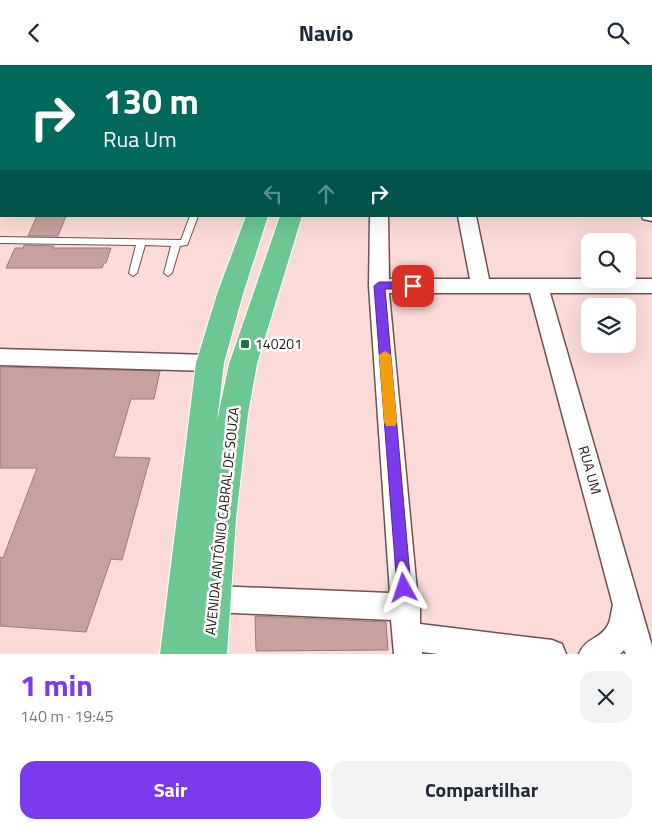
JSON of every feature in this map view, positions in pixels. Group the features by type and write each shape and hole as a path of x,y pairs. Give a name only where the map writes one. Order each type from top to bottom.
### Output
{"highway":[{"name":"AVENIDA ANTÔNIO CABRAL DE SOUZA","path":"179,654 210,363 230,294 257,217"},
{"name":"AVENIDA ANTÔNIO CABRAL DE SOUZA","path":"208,654 221,509 233,415 241,372 291,217"}],"street":[{"path":"379,217 379,286 408,645 552,654"},
{"path":"467,217 481,286"},
{"path":"379,286 652,286"},
{"name":"RUA UM","path":"538,287 640,654"},
{"path":"0,357 210,363"},
{"path":"213,599 406,607"},
{"path":"593,654 601,651 618,637 623,628 626,601"}],"lane":[{"path":"0,240 184,243 194,217"},
{"path":"133,273 142,242"},
{"path":"168,273 176,243"}],"building":[{"path":"37,217 66,217 58,236 28,236"},
{"path":"24,245 54,246 53,248 111,248 106,263 104,263 102,268 6,268 15,248 23,248"},
{"path":"0,367 160,371 154,399 131,399 114,457 150,458 122,560 111,559 86,632 0,626 0,557 3,558 37,468 0,468"},
{"path":"255,616 386,622 388,650 256,651"}],"slow traffic":[{"path":"385,355 390,422"}],"place":[{"name":"140201","path":"245,344"}],"route":[{"path":"404,588 379,286 413,286"}]}
